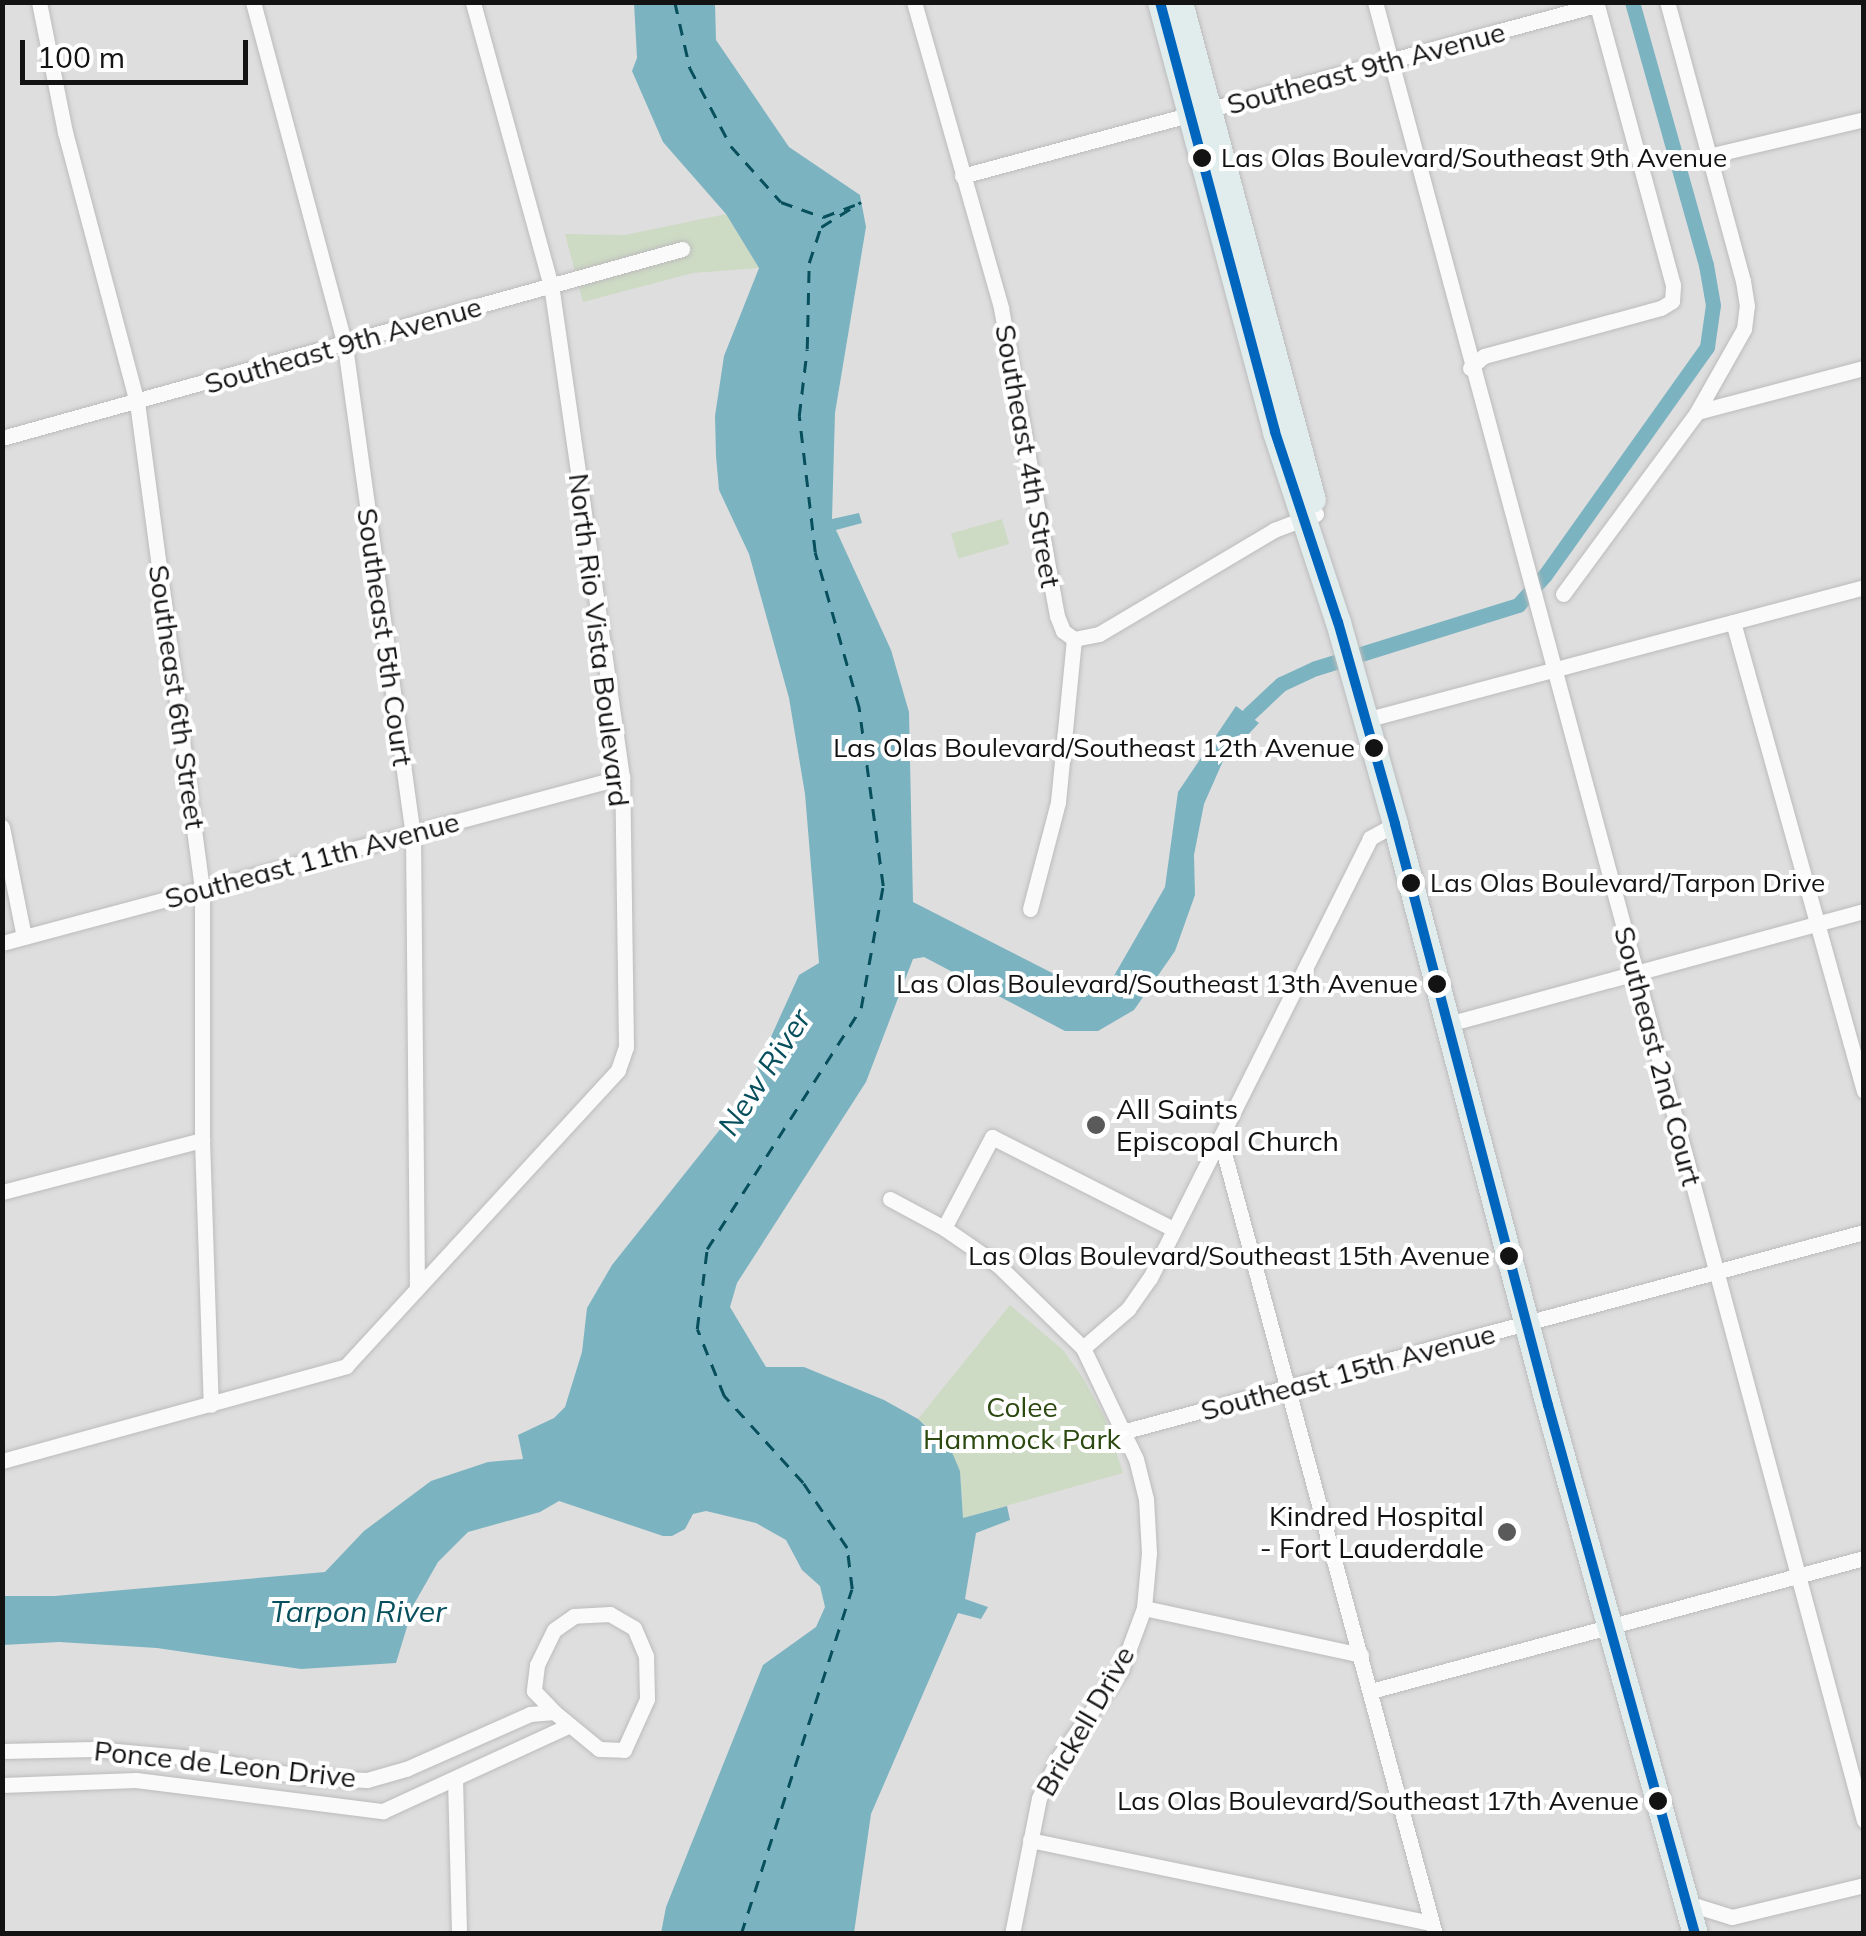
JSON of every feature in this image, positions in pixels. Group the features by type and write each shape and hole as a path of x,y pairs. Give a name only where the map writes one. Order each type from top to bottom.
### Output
{"main road":[{"path":"1160,2 1200,113 1395,824 1527,1324 1687,1902 1689,1932"},
{"path":"1180,2 1200,113"}],"street":[{"name":"Southeast 6th Street","path":"39,2 65,132 138,402 202,889 202,1140 210,1405"},
{"name":"Southeast 5th Court","path":"253,2 345,346 413,833 418,1284"},
{"name":"North Rio Vista Boulevard","path":"2,1460 346,1366 618,1070 626,1047 622,777 551,286 474,2"},
{"name":"Southeast 4th Street","path":"914,2 1008,341 1057,616 1063,631 1074,639"},
{"name":"Southeast 2nd Court","path":"1375,2 1470,368 1864,1820"},
{"path":"1563,594 1697,412 1744,328 1747,306 1667,2"},
{"name":"Southeast 9th Avenue","path":"962,176 1596,4"},
{"path":"1470,368 1484,356 1672,301 1673,286 1596,4"},
{"path":"1708,156 1864,120"},
{"name":"Southeast 9th Avenue","path":"2,438 345,346 682,249"},
{"path":"1697,412 1864,368"},
{"path":"1030,909 1058,802 1074,639 1099,634 1274,530 1309,517"},
{"path":"1365,720 1864,587"},
{"path":"1733,622 1864,1091"},
{"name":"Southeast 11th Avenue","path":"2,943 622,777"},
{"path":"1082,1348 1128,1309 1150,1278 1370,838 1395,824"},
{"path":"2,827 24,938"},
{"path":"1448,1024 1635,970 1864,911"},
{"path":"944,1228 992,1137 1173,1229"},
{"path":"1030,1840 1433,1928 1220,1138"},
{"path":"2,1192 202,1140"},
{"name":"Brickell Drive","path":"890,1199 944,1228 999,1266 1082,1348 1136,1460 1146,1499 1149,1552 1144,1608 1121,1670 1059,1757 1039,1798 1012,1934"},
{"name":"Southeast 15th Avenue","path":"1122,1432 1864,1232"},
{"path":"1371,1691 1864,1558"},
{"path":"1144,1608 1361,1655"},
{"path":"610,1614 634,1628 646,1656 648,1699 624,1750 600,1748 554,1712 534,1692 537,1665 554,1630 574,1616 610,1614"},
{"name":"Ponce de Leon Drive","path":"2,1751 94,1750 205,1760 304,1778 367,1780 406,1769 530,1714 554,1712"},
{"name":"Ponce de Leon Drive","path":"2,1784 136,1780 382,1811 568,1726"},
{"path":"454,1779 460,1934"},
{"path":"1687,1902 1732,1917 1864,1885"}],"green space":[{"path":"726,214 759,268 693,273 583,302 565,234 625,235"},
{"path":"1002,519 1009,544 958,559 951,534"},
{"name":"Colee Hammock Park","path":"1010,1305 1063,1350 1083,1378 1106,1420 1123,1473 963,1518 960,1471 942,1438 918,1419"}],"water":[{"path":"634,3 715,3 716,40 789,147 860,195 866,227 835,413 832,519 859,513 862,523 836,530 891,650 909,712 913,902 1064,979 1092,987 1111,981 1165,887 1178,792 1236,706 1259,723 1223,761 1204,804 1194,855 1195,895 1175,951 1134,1010 1098,1031 1065,1031 924,957 913,959 866,1082 737,1283 730,1307 766,1367 804,1367 884,1400 918,1419 951,1450 960,1471 963,1518 1007,1506 1010,1520 976,1533 965,1599 988,1607 981,1619 958,1613 871,1814 854,1933 661,1933 666,1907 763,1665 816,1627 825,1607 820,1586 802,1570 786,1540 756,1523 706,1511 693,1514 685,1529 663,1536 559,1501 540,1512 468,1532 438,1562 414,1604 396,1663 301,1669 157,1648 59,1642 3,1645 3,1596 55,1596 325,1572 364,1531 431,1481 488,1462 523,1459 518,1435 554,1418 565,1407 582,1352 587,1308 612,1265 741,1103 799,975 819,963 805,794 789,698 749,554 719,490 716,456 715,416 724,356 759,268 726,214 663,142 632,71 637,58"}],"waterway":[{"path":"1249,714 1281,684 1316,668 1518,605 1545,575 1707,347 1713,305 1706,265 1632,2"}],"ferry route":[{"path":"675,2 690,68 731,146 781,202 823,217 855,205"},
{"path":"741,1934 852,1589 847,1548 803,1483 724,1396 697,1329 707,1249 861,1008 883,886 859,708 815,552 799,416 807,349 809,263 821,227 861,202"}],"transit line":[{"path":"1160,2 1275,432 1338,622 1395,824 1548,1405 1695,1934"}],"place":[{"name":"Las Olas Boulevard/Southeast 9th Avenue","path":"1202,158"},
{"name":"Las Olas Boulevard/Southeast 12th Avenue","path":"1374,748"},
{"name":"Las Olas Boulevard/Tarpon Drive","path":"1411,883"},
{"name":"Las Olas Boulevard/Southeast 13th Avenue","path":"1437,984"},
{"name":"All Saints Episcopal Church","path":"1096,1125"},
{"name":"Las Olas Boulevard/Southeast 15th Avenue","path":"1509,1256"},
{"name":"Kindred Hospital - Fort Lauderdale","path":"1507,1532"},
{"name":"Las Olas Boulevard/Southeast 17th Avenue","path":"1658,1801"}],"water label":[{"name":"New River","path":"764,1072"},
{"name":"Tarpon River","path":"358,1611"}]}
